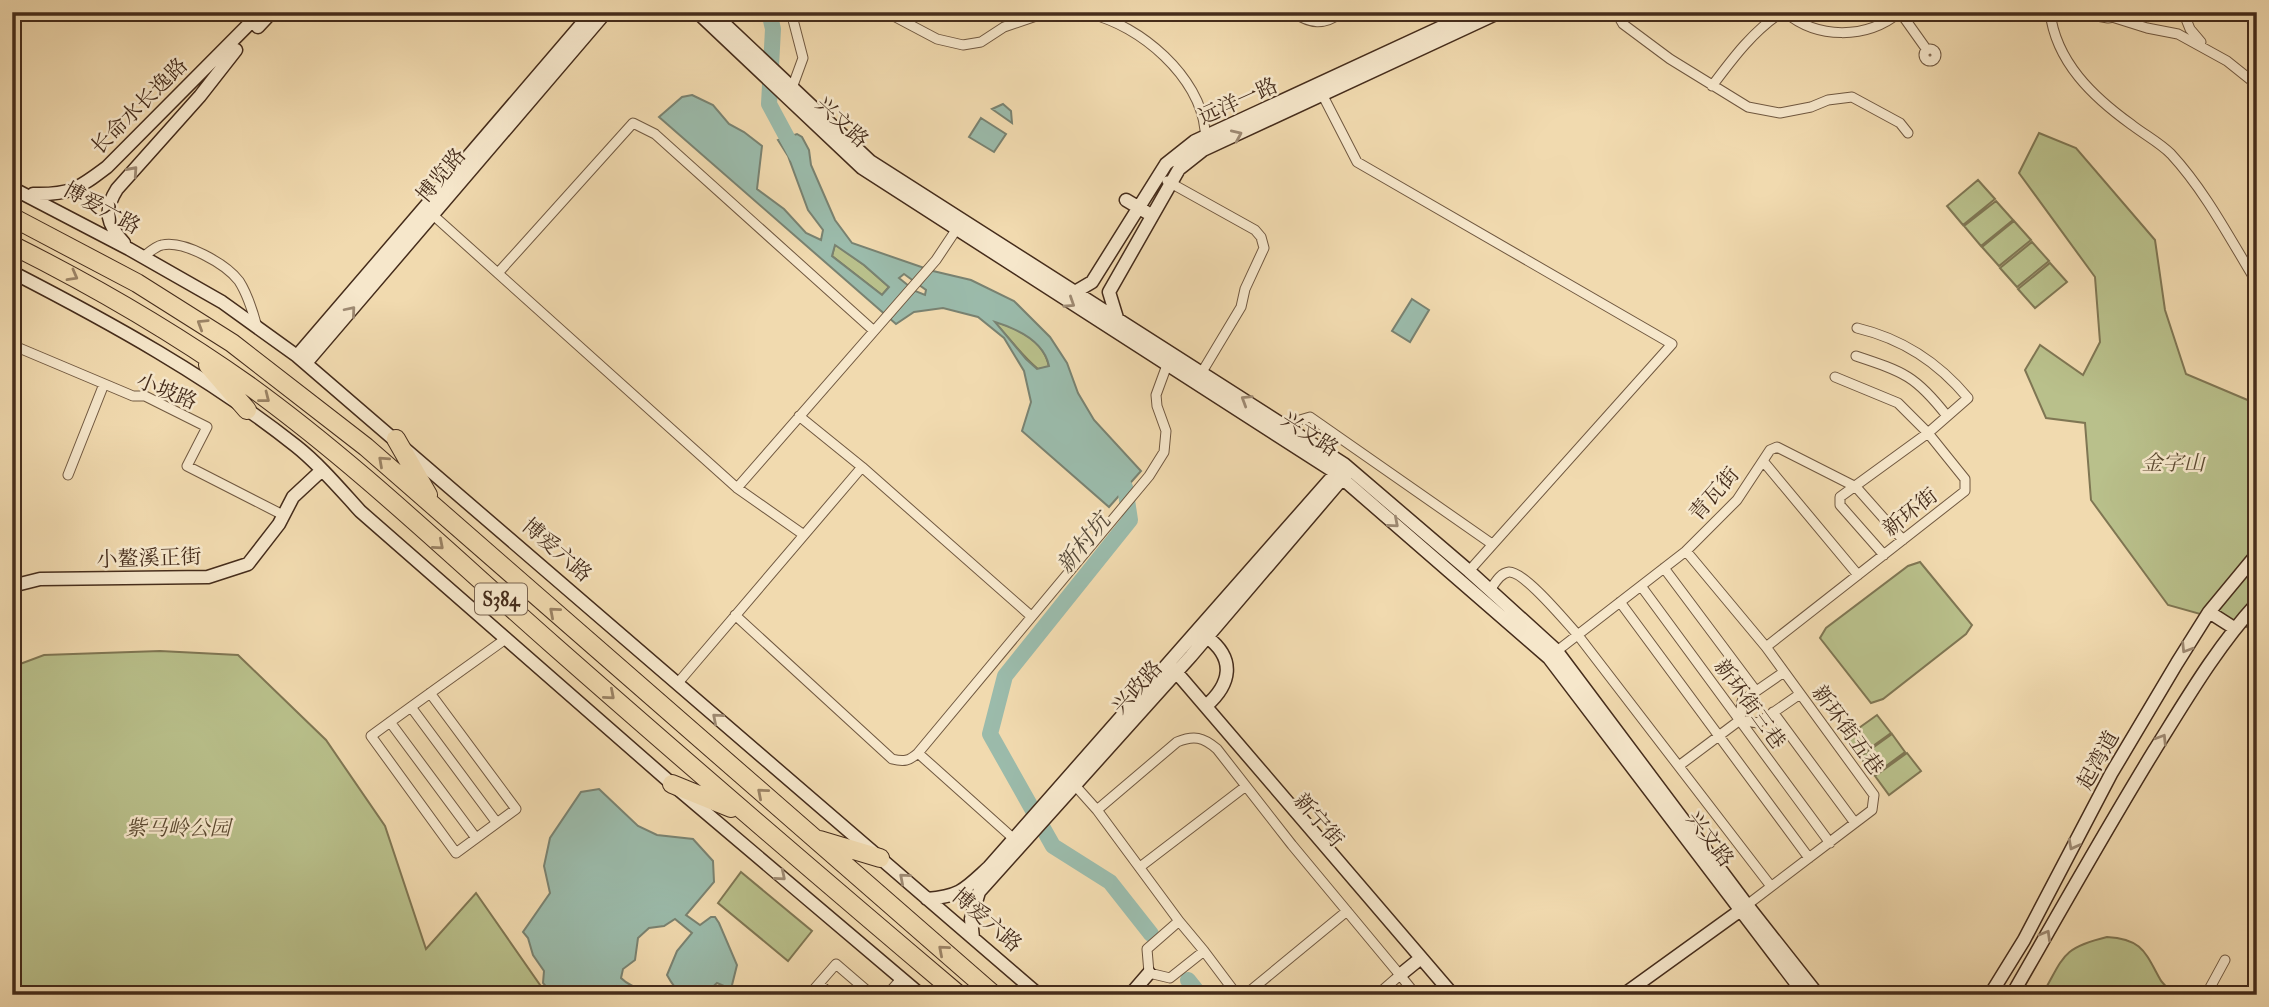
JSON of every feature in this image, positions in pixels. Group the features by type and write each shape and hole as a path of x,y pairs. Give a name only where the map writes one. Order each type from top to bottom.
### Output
{"highway":[{"name":"S384","path":"12,217 137,283 232,343 366,446 994,995"},
{"name":"S384","path":"12,246 76,278 159,325 249,386 336,454 744,813 959,995"},
{"path":"191,347 247,410"},
{"path":"396,439 437,510"},
{"path":"672,784 744,813"},
{"path":"814,838 880,858"}],"street":[{"name":"长命水长逸路","path":"27,194 60,195 82,186 107,167 256,17 272,12"},
{"name":"博览路","path":"302,360 592,12"},
{"name":"博览路","path":"302,360 433,215 606,12"},
{"name":"兴文路","path":"697,12 870,161 1290,428 1469,571 1553,654 1745,909 1805,995"},
{"name":"兴文路","path":"712,12 760,64"},
{"path":"784,85 803,58 791,12"},
{"path":"886,12 937,39 963,45 981,42 1004,27 1048,12"},
{"path":"1057,12 1090,14 1101,18 1134,32 1165,56 1186,82 1203,114 1208,137"},
{"path":"1292,12 1303,19 1321,23 1343,12"},
{"name":"远洋一路","path":"1320,91 1474,12"},
{"name":"远洋一路","path":"1075,292 1092,282 1166,164 1195,141 1320,91 1500,12"},
{"path":"1616,12 1623,24 1670,59 1748,107 1780,113 1811,107 1828,100 1852,97 1900,122 1908,134"},
{"path":"1712,86 1737,52 1770,20 1783,12 1813,30 1842,33 1871,28 1900,12 1927,50"},
{"path":"2050,12 2052,32 2066,61 2113,112 2169,152 2200,188 2257,283"},
{"path":"2074,12 2112,17 2178,34 2205,46 2257,85"},
{"path":"2112,17 2148,12"},
{"path":"2192,12 2186,19 2190,29 2205,46"},
{"name":"长命水长逸路","path":"129,249 114,232 108,204 117,189 200,96 256,17"},
{"name":"兴文路","path":"784,85 862,168 1167,365 1343,471 1553,654"},
{"path":"1320,91 1357,162 1672,344 1469,571"},
{"path":"498,273 633,123 655,134 874,331"},
{"name":"远洋一路","path":"1171,184 1179,169 1203,150 1208,137"},
{"path":"1160,173 1171,184 1255,230 1261,237 1264,248 1245,289 1241,307 1202,372"},
{"path":"1117,318 1108,292 1171,184"},
{"name":"博爱六路","path":"12,188 129,249 222,302 302,360 1039,995"},
{"path":"1126,200 1153,216"},
{"path":"433,215 737,488 804,535"},
{"path":"737,488 936,260 956,230"},
{"path":"143,257 161,245 184,246 210,258 238,280 252,307 257,327"},
{"path":"12,272 155,349 297,447 360,511 672,784 921,995"},
{"path":"1857,328 1900,342 1924,356 1951,377 1968,398 1928,433 1840,497 1840,505 1884,555"},
{"name":"小坡路","path":"12,345 133,396 145,396 207,427 187,466 284,515"},
{"path":"1856,356 1906,375 1919,383 1947,416"},
{"path":"735,615 892,759 910,760 1140,487 1164,452 1166,431 1156,395 1167,365"},
{"name":"新环街","path":"1766,647 1965,491 1965,480 1928,433 1898,403 1835,376"},
{"path":"68,475 104,384"},
{"path":"799,416 862,467 1031,616"},
{"path":"1290,428 1293,422 1310,417 1492,544"},
{"name":"青瓦街","path":"1553,654 1686,551 1737,500 1770,450 1777,447 1855,486 1903,540"},
{"path":"1763,461 1858,575"},
{"path":"677,684 862,467"},
{"name":"小鳌溪正街","path":"12,586 40,579 208,577 247,564 284,515 293,497 322,470"},
{"name":"兴政路","path":"1170,671 1207,637 1343,471"},
{"name":"兴政路","path":"973,938 971,919 979,892 1016,844 1343,471"},
{"name":"新环街五巷","path":"1686,551 1766,647 1874,795 1872,810 1770,886 1745,909"},
{"name":"起湾道","path":"1990,995 2024,940 2110,774 2209,612 2257,554"},
{"path":"1664,568 1756,691"},
{"path":"1490,590 1500,575 1507,572 1517,573 1577,634 1680,765 1770,886"},
{"name":"新环街三巷","path":"1641,586 1830,843"},
{"path":"1620,602 1809,858"},
{"name":"起湾道","path":"2012,995 2113,819 2196,683 2234,628 2257,603"},
{"path":"2209,612 2234,628"},
{"path":"1206,706 1216,697 1228,672 1226,659 1217,645 1207,637"},
{"path":"430,693 516,809 456,853 371,736 430,693 507,638"},
{"path":"1170,671 1206,706 1454,995"},
{"name":"新宁街","path":"1170,671 1445,995"},
{"path":"1680,765 1740,720 1742,701 1784,672"},
{"path":"1740,720 1758,723 1800,694"},
{"path":"411,707 497,823"},
{"path":"1773,712 1855,823"},
{"path":"390,722 476,838"},
{"path":"1097,810 1177,742 1190,737 1205,738 1217,749 1416,995"},
{"path":"918,753 1016,844"},
{"path":"1071,781 1097,810 1237,995"},
{"path":"1140,867 1246,786"},
{"name":"兴政路","path":"927,899 950,897 962,891 1016,844"},
{"path":"1623,995 1745,909"},
{"path":"1633,995 1745,909"},
{"name":"兴文路","path":"1745,909 1818,995"},
{"path":"1245,995 1347,911"},
{"path":"1130,995 1149,973 1147,949 1179,920"},
{"path":"1149,973 1170,978 1204,951"},
{"path":"2206,995 2225,960"},
{"path":"1377,995 1416,962"},
{"path":"809,995 836,964 872,995"},
{"path":"887,995 902,978"},
{"path":"819,984 832,995"}],"green space":[{"name":"金字山","path":"2039,133 2076,148 2155,240 2165,310 2186,374 2257,404 2257,630 2168,605 2091,500 2085,423 2046,418 2025,370 2040,345 2083,375 2100,342 2095,277 2019,173"},
{"path":"1978,180 1995,199 1963,225 1947,206"},
{"path":"1996,201 2013,220 1981,246 1964,226"},
{"path":"2014,221 2031,240 1999,266 1982,247"},
{"path":"2032,242 2049,261 2017,287 2000,268"},
{"path":"835,244 889,287 882,295 832,256"},
{"path":"2050,263 2067,282 2035,308 2018,289"},
{"path":"993,321 1028,336 1042,349 1049,367 1038,369"},
{"path":"1920,562 1972,625 1966,634 1883,699 1871,703 1820,638 1826,628 1908,566"},
{"name":"紫马岭公园","path":"160,651 238,655 326,740 385,826 426,949 476,893 547,995 12,995 12,667 44,655"},
{"path":"1877,715 1891,733 1859,756 1845,738"},
{"path":"1892,734 1905,752 1874,775 1860,757"},
{"path":"1907,753 1921,771 1889,795 1875,776"},
{"path":"741,872 812,931 788,961 718,903"},
{"path":"2107,937 2128,941 2141,949 2161,981 2174,995 2042,995 2060,963 2072,950"}],"shaded area":[{"path":"692,95 713,105 729,124 762,146 757,189 784,209 806,233 821,240 823,230 808,210 788,156 778,140 797,134 802,137 809,150 811,165 835,220 852,243 933,271 971,280 1014,301 1050,337 1067,363 1078,393 1094,420 1141,471 1109,507 1022,431 1031,402 1024,371 1004,338 978,317 943,308 914,312 896,324 659,117 682,97","holes":["835,245 889,287 882,295 832,256","904,274 926,290 925,295 915,291 899,278","995,322 1029,337 1042,350 1049,366 1037,369"]},
{"path":"1003,104 1011,111 1012,123 992,109"},
{"path":"981,118 1006,134 994,152 969,137"},
{"path":"1412,299 1429,310 1410,342 1392,331"},
{"path":"599,789 638,826 657,835 693,839 713,861 714,882 686,915 700,925 711,917 715,917 719,923 737,965 731,989 717,983 704,995 696,995 685,994 674,987 667,975 677,951 692,933 675,919 664,926 649,928 638,938 635,960 623,969 621,978 625,982 658,995 627,995 616,986 603,995 553,995 543,983 544,971 523,932 550,893 544,866 550,838 581,792"}],"waterway":[{"path":"769,12 773,29 769,104 797,156"},
{"name":"新村坑","path":"1111,474 1125,487 1130,520 1005,676 990,734 1053,846 1110,882 1151,934"},
{"name":"新村坑","path":"1188,980 1200,995"}]}
